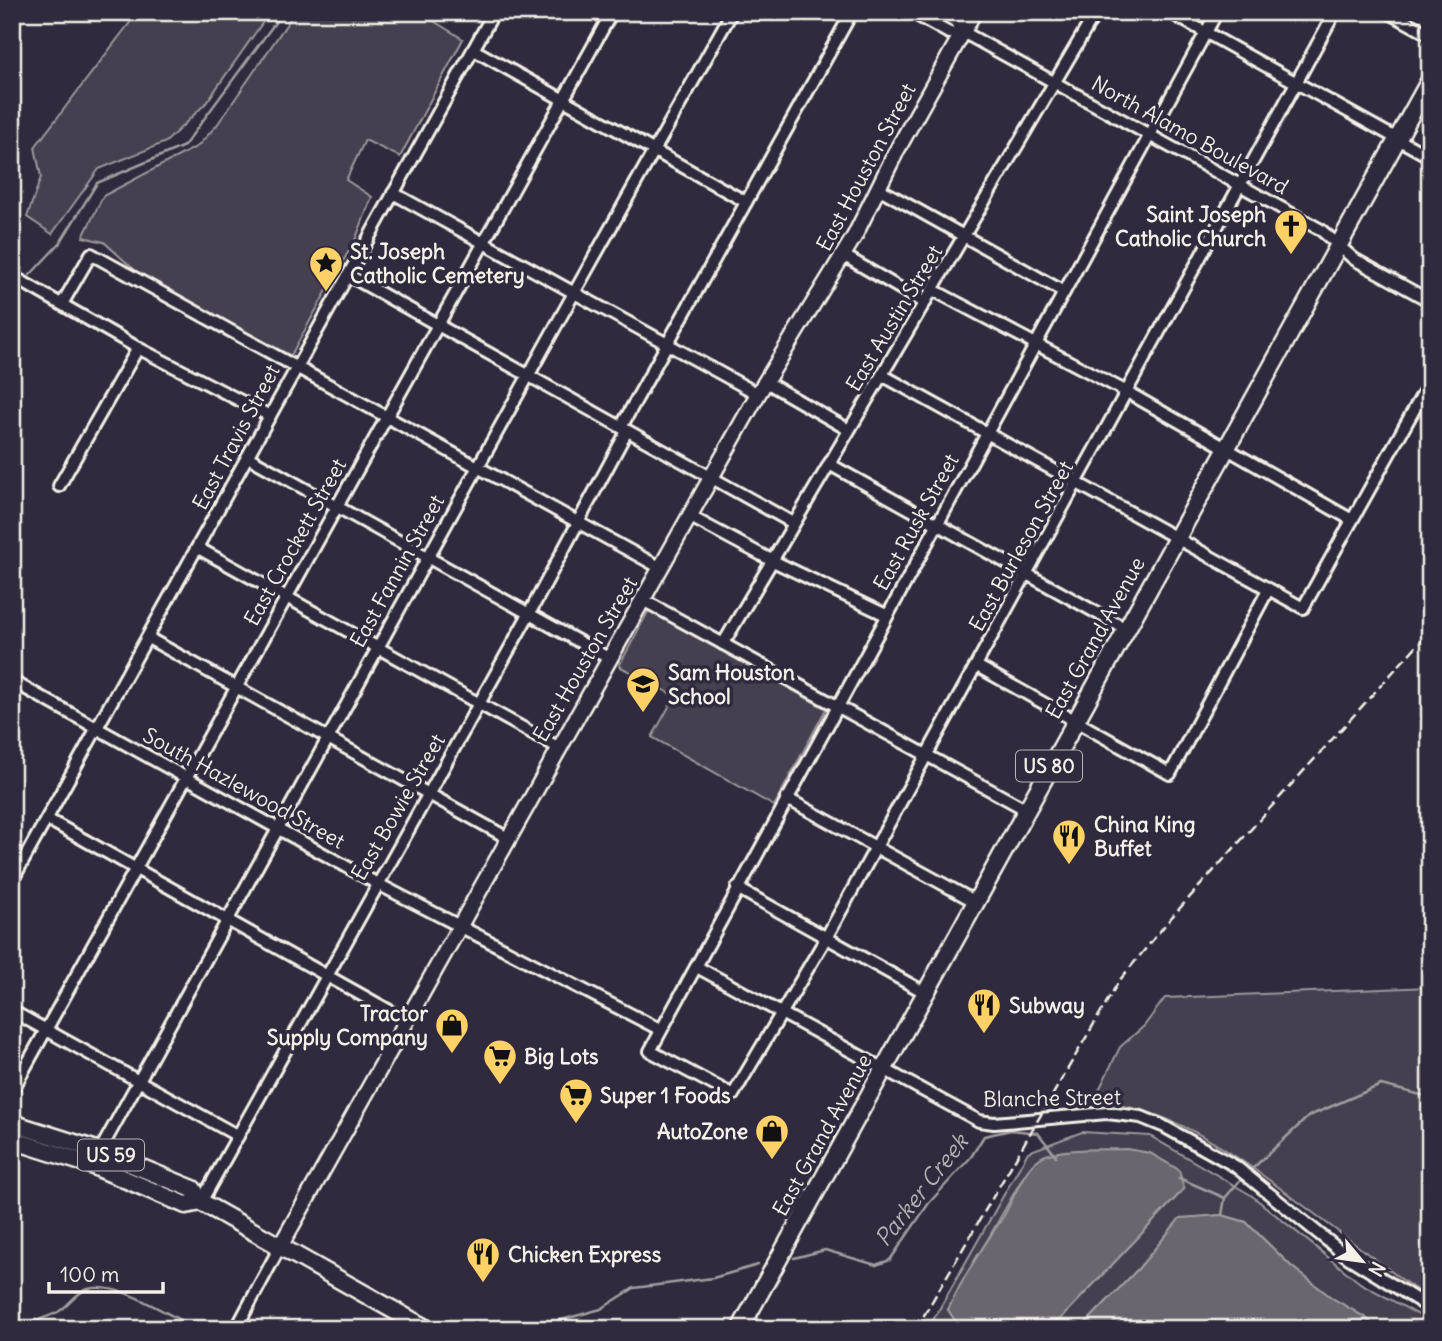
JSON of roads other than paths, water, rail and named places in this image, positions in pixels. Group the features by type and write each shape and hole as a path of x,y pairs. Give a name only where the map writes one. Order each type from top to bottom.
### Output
{"highway":[{"name":"East Grand Avenue","path":"740,1329 1124,628 1430,80"},
{"name":"US 59","path":"12,1123 100,1151 193,1189 201,1202 427,1329"},
{"name":"US 59","path":"15,1141 91,1165 186,1205 201,1202"}],"main road":[{"name":"East Houston Street","path":"281,1245 689,516 762,388 844,255 974,12"}],"street":[{"name":"East Travis Street","path":"12,881 15,868 47,819 98,729 494,12"},
{"name":"East Crockett Street","path":"12,1091 612,12"},
{"name":"East Fannin Street","path":"100,1151 477,466 732,12"},
{"name":"East Bowie Street","path":"201,1202 376,883 529,614 579,522 667,344 852,12"},
{"path":"911,12 948,33 963,32"},
{"path":"939,12 955,21 963,32"},
{"name":"East Austin Street","path":"723,644 1057,83 1096,12"},
{"path":"1169,12 1430,157"},
{"name":"East Rusk Street","path":"650,1051 835,707 988,433 1217,12"},
{"name":"East Burleson Street","path":"650,1051 733,1095 784,1014 827,938 1335,12"},
{"path":"1388,12 1430,35"},
{"name":"North Alamo Boulevard","path":"963,32 1321,230 1354,259 1430,301"},
{"path":"474,50 746,202"},
{"path":"878,188 964,239 1064,292"},
{"path":"393,193 667,344 849,430"},
{"path":"62,304 91,254 661,568"},
{"path":"844,255 925,303"},
{"path":"348,275 793,523"},
{"path":"12,276 138,348 270,416"},
{"path":"933,290 1127,392 1352,520"},
{"path":"59,486 138,348"},
{"path":"882,375 1303,608 1430,381"},
{"path":"248,457 610,659"},
{"path":"829,464 1124,628"},
{"path":"689,516 771,560 887,615"},
{"path":"198,548 559,748"},
{"path":"977,666 1170,774 1223,680 1268,590"},
{"path":"643,600 1025,809"},
{"path":"148,638 508,838"},
{"name":"South Hazlewood Street","path":"12,681 376,883 661,1030"},
{"path":"786,798 974,901"},
{"path":"47,819 406,1020"},
{"path":"737,888 924,992"},
{"name":"Blanche Street","path":"697,967 979,1121 994,1123 1107,1112 1141,1117 1163,1126 1235,1166 1349,1258 1430,1308"},
{"path":"12,1011 238,1136"},
{"name":"East Houston Street","path":"236,1329 281,1245"}],"waterway":[{"path":"30,275 60,243 97,183 184,146 283,12"},
{"path":"12,295 17,289"},
{"name":"Parker Creek","path":"1251,1170 1309,1116 1381,1085 1425,1096 1430,1093"},
{"name":"Parker Creek","path":"794,1258 825,1250 876,1265 890,1260 929,1203 971,1157 984,1136 1011,1130 1038,1133 1056,1156"},
{"name":"Parker Creek","path":"1179,1178 1225,1198 1242,1178"},
{"path":"1222,1215 1225,1198"},
{"name":"Parker Creek","path":"536,1327 601,1309 634,1288 713,1278 758,1265"},
{"name":"Parker Creek","path":"13,1329 58,1312 88,1289 101,1288 130,1295 198,1329"},
{"name":"Parker Creek","path":"506,1329 519,1328"}],"railway":[{"path":"916,1329 1119,981 1170,919 1430,631"}],"place":[{"name":"Saint Joseph Catholic Church","path":"1291,256"},
{"name":"St. Joseph Catholic Cemetery","path":"326,293"},
{"name":"Sam Houston School","path":"643,714"},
{"name":"China King Buffet","path":"1069,866"},
{"name":"Subway","path":"984,1035"},
{"name":"Tractor Supply Company","path":"452,1055"},
{"name":"Big Lots","path":"500,1086"},
{"name":"Super 1 Foods","path":"576,1125"},
{"name":"AutoZone","path":"772,1161"},
{"name":"Chicken Express","path":"483,1284"}]}
